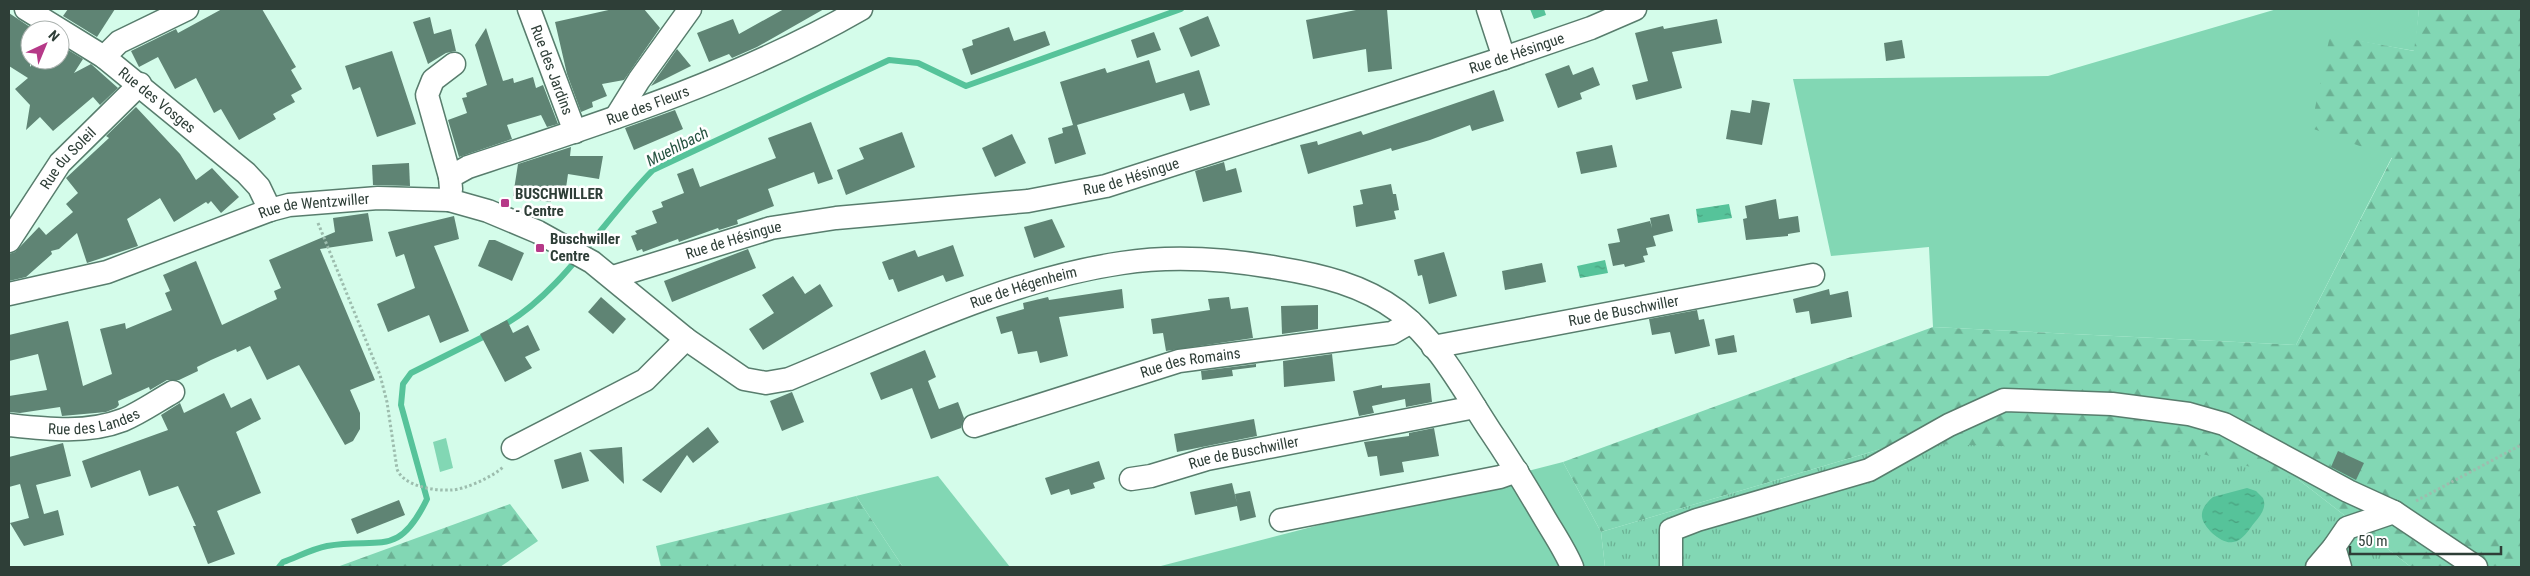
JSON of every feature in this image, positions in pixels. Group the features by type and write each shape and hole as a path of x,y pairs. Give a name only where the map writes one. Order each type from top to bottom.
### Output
{"street":[{"name":"Rue des Vosges","path":"26,9 104,57 140,84 246,173 259,187 270,210"},
{"path":"104,57 119,42 186,9"},
{"name":"Rue des Jardins","path":"529,9 575,132"},
{"path":"616,117 639,80 690,9"},
{"name":"Rue des Fleurs","path":"450,177 468,167 575,132 748,68 861,9"},
{"path":"1488,9 1504,58"},
{"name":"Rue de Hésingue","path":"613,277 771,228 836,218 1028,201 1106,186 1504,58 1590,28 1635,9"},
{"path":"449,200 451,190 450,177 426,95 433,80 454,64"},
{"name":"Rue du Soleil","path":"9,241 60,163 140,84"},
{"name":"Rue de Wentzwiller","path":"9,294 107,272 270,210 311,203 378,198 449,200 514,220 592,262 613,277"},
{"name":"Rue de Hégenheim","path":"613,277 686,339 714,360 744,379 766,383 777,382 962,308 1027,286 1093,268 1162,259 1236,262 1342,282 1380,299 1411,322 1433,347 1475,408"},
{"name":"Rue de Buschwiller","path":"1433,347 1813,275"},
{"name":"Rue des Romains","path":"974,426 1179,360 1392,333 1411,322"},
{"path":"513,448 645,380 686,339"},
{"name":"Rue des Landes","path":"9,425 63,429 97,428 125,419 173,392"},
{"path":"1672,567 1671,530 1697,520 1869,470 1949,425 2004,400 2112,404 2189,414 2224,424 2348,491 2394,512 2476,567"},
{"path":"1475,408 1517,470 1572,567"},
{"name":"Rue de Buschwiller","path":"1131,479 1152,476 1207,459 1475,408"},
{"path":"1281,520 1500,477 1517,470"},
{"path":"2317,567 2337,557 2347,528 2394,512"}],"path":[{"path":"311,203 380,375 387,402 400,478 408,484 450,490 465,488 503,468 513,448"},
{"path":"2394,512 2521,445"}],"green space":[{"path":"2277,9 2419,9 2415,51 2330,36 2392,157 2296,345 1933,327 1929,247 1831,256 1793,79 2048,76"},
{"path":"2419,9 2521,9 2521,567 2411,567 2299,480 1901,443 1601,532 1563,462 1933,327 2296,345 2392,158 2311,128 2330,35 2414,51"},
{"path":"446,438 453,468 440,472 433,442"},
{"path":"1901,443 2195,452 2299,480 2411,567 1605,567 1601,532"},
{"path":"1563,462 1601,532 1605,567 1157,567"},
{"path":"938,476 1010,567 903,567 856,496"},
{"path":"856,496 903,567 661,567 656,546"},
{"path":"510,504 538,541 500,567 337,567"}],"water":[{"path":"1530,9 1544,9 1546,15 1534,19"},
{"path":"1729,204 1732,218 1698,223 1696,209"},
{"path":"1605,260 1608,273 1580,278 1577,266"},
{"path":"2247,488 2256,491 2263,498 2263,511 2243,537 2233,542 2224,541 2206,526 2202,517 2203,508 2213,497"}],"building":[{"path":"68,9 115,9 97,37 63,16"},
{"path":"222,9 262,9 296,67 291,70 302,89 291,95 295,102 273,114 276,119 239,140 221,109 214,113 196,78 175,89 158,57 139,67 131,51 176,29 178,33"},
{"path":"613,9 644,9 660,28 624,80 602,84 607,96 592,102 593,107 581,112 567,74 555,22"},
{"path":"784,9 824,9 757,47 732,58 729,54 709,62 697,33 733,19 739,34"},
{"path":"1361,9 1387,9 1392,69 1368,72 1366,49 1313,59 1306,20"},
{"path":"9,13 20,20 20,70 70,70 70,51 83,59 74,73 91,64 118,88 100,105 93,97 53,131 40,117 26,130 30,105 15,89 28,78 9,66"},
{"path":"1208,16 1220,46 1191,57 1179,28"},
{"path":"430,17 434,34 451,29 456,51 446,53 428,64 413,22"},
{"path":"1717,19 1722,43 1672,52 1682,88 1636,100 1632,85 1648,81 1635,33 1663,26 1664,29"},
{"path":"1009,27 1014,41 1045,31 1050,45 971,75 962,49 973,45 972,40"},
{"path":"486,28 503,81 513,78 514,83 533,77 536,88 543,85 558,124 547,127 541,115 507,125 512,139 459,157 448,120 467,113 462,98 467,97 466,93 487,85 475,45"},
{"path":"1154,32 1161,50 1137,58 1131,40"},
{"path":"1902,40 1905,58 1886,61 1884,43"},
{"path":"677,49 691,66 651,86"},
{"path":"392,51 416,124 377,137 360,87 353,90 345,66"},
{"path":"1149,60 1156,83 1199,70 1210,105 1190,111 1184,93 1077,125 1086,154 1055,164 1048,138 1063,133 1062,128 1073,125 1060,82 1105,68 1107,73"},
{"path":"1569,65 1573,75 1593,67 1600,85 1580,93 1582,99 1558,108 1545,74"},
{"path":"1494,90 1504,121 1472,131 1470,125 1430,140 1392,151 1391,148 1308,174 1300,145 1317,141 1318,145 1361,131 1363,135"},
{"path":"1752,100 1770,103 1762,145 1726,139 1731,110 1750,113"},
{"path":"136,107 180,154 196,180 212,168 239,197 221,213 211,201 208,204 206,202 174,222 160,198 127,219 138,246 87,263 77,233 59,249 51,251 52,254 26,277 9,281 9,254 15,252 39,227 46,235 73,212 66,204 78,193 66,178 109,138 106,136"},
{"path":"675,110 683,129 634,150 625,128"},
{"path":"811,122 833,179 818,184 814,172 768,189 774,206 737,220 738,224 719,230 718,228 679,242 678,239 643,252 642,249 637,251 631,236 637,234 635,231 657,223 652,211 663,207 661,202 684,193 677,174 693,168 700,187 776,158 768,138"},
{"path":"902,132 915,167 846,195 837,170 864,159 859,148"},
{"path":"1012,134 1026,163 995,177 982,148"},
{"path":"1612,145 1617,167 1581,174 1576,152"},
{"path":"571,147 570,156 603,156 599,179 568,174 565,195 552,194 551,202 513,196 518,164"},
{"path":"1224,162 1226,171 1236,168 1242,192 1203,202 1195,171"},
{"path":"409,163 410,186 373,185 372,165"},
{"path":"1391,184 1393,194 1396,194 1399,210 1394,211 1396,219 1356,227 1353,206 1363,204 1360,190"},
{"path":"1776,199 1779,219 1798,216 1800,232 1788,234 1788,236 1746,240 1743,219 1747,218 1745,206"},
{"path":"368,213 373,241 320,249 375,380 350,390 360,413 360,429 353,441 345,445 299,365 267,380 250,346 237,352 236,349 211,360 197,367 198,371 179,380 167,380 150,390 149,387 118,401 119,405 116,408 106,412 62,416 60,407 20,413 9,412 9,396 47,390 38,354 9,361 9,335 68,321 83,386 112,374 100,329 125,323 126,329 172,310 165,293 170,291 163,275 196,261 222,325 277,299 274,291 281,288 269,260 335,232 333,218"},
{"path":"1669,214 1673,231 1653,236 1656,246 1646,248 1648,255 1643,256 1645,262 1625,267 1624,264 1613,266 1608,244 1620,242 1617,229 1650,221 1652,228 1650,218"},
{"path":"454,216 459,239 434,246 469,331 440,343 429,315 388,332 377,304 415,288 404,254 396,257 388,232"},
{"path":"1052,219 1065,247 1034,258 1024,227"},
{"path":"489,240 495,240 524,253 512,281 478,266"},
{"path":"953,245 964,276 946,282 943,275 898,292 893,279 889,280 882,262 915,250 918,257"},
{"path":"748,249 756,268 672,302 664,281"},
{"path":"1444,252 1457,296 1429,304 1422,275 1418,276 1414,260"},
{"path":"1542,263 1546,282 1505,290 1502,271"},
{"path":"793,276 805,294 820,284 833,306 763,350 749,329 774,313 762,295"},
{"path":"1122,289 1124,308 1059,317 1068,356 1040,363 1037,351 1018,354 1012,331 1001,334 996,317 1024,309 1023,303 1048,297 1049,300"},
{"path":"1829,289 1830,295 1848,291 1852,317 1811,324 1809,311 1796,313 1793,299"},
{"path":"601,297 626,319 613,334 588,312"},
{"path":"1229,297 1231,309 1248,307 1253,338 1166,351 1163,333 1153,334 1151,319 1210,310 1208,299"},
{"path":"1318,305 1318,329 1282,334 1281,306"},
{"path":"1697,310 1699,320 1704,319 1710,346 1675,354 1670,332 1652,335 1649,319"},
{"path":"507,320 513,333 528,325 540,350 525,357 532,368 505,382 480,334"},
{"path":"1734,335 1737,352 1718,355 1715,339"},
{"path":"925,350 936,377 928,381 939,409 958,402 964,418 961,428 931,439 912,388 881,400 870,373"},
{"path":"1332,354 1335,381 1284,387 1283,361"},
{"path":"1256,364 1256,367 1232,370 1233,376 1202,380 1201,371"},
{"path":"1430,383 1432,402 1406,407 1405,399 1372,406 1374,413 1359,416 1353,391 1382,385 1382,388"},
{"path":"792,392 804,422 782,431 770,401"},
{"path":"224,393 231,408 251,398 261,419 236,432 261,493 217,511 235,554 208,564 193,526 196,526 178,486 149,496 140,470 91,488 82,461 168,430 161,415 180,403 184,413"},
{"path":"1254,419 1257,436 1177,452 1174,434"},
{"path":"708,427 719,442 693,463 687,455 661,493 642,480"},
{"path":"1434,428 1439,456 1402,462 1404,472 1380,476 1377,456 1368,457 1364,442 1409,436 1409,433"},
{"path":"63,443 71,476 36,485 44,514 58,510 64,535 24,546 10,523 29,518 20,484 9,487 9,457"},
{"path":"622,447 624,484 589,450"},
{"path":"2338,451 2364,463 2356,480 2331,467"},
{"path":"581,452 589,481 562,489 554,460"},
{"path":"1099,461 1105,479 1093,483 1095,488 1071,495 1069,489 1051,495 1045,478"},
{"path":"1232,483 1237,503 1235,494 1250,491 1256,517 1240,521 1237,506 1195,515 1190,492"},
{"path":"399,500 405,515 357,534 351,519"}],"waterway":[{"name":"Muehlbach","path":"502,326 544,295 582,254 653,170 889,60 918,63 966,86 1181,9"},
{"name":"Muehlbach","path":"279,567 283,562 321,547 386,542 397,538 407,530 417,518 427,499 401,405 403,384 411,373 489,334"}],"place":[{"name":"BUSCHWILLER - Centre","path":"505,203"},
{"name":"Buschwiller Centre","path":"540,248"}]}
